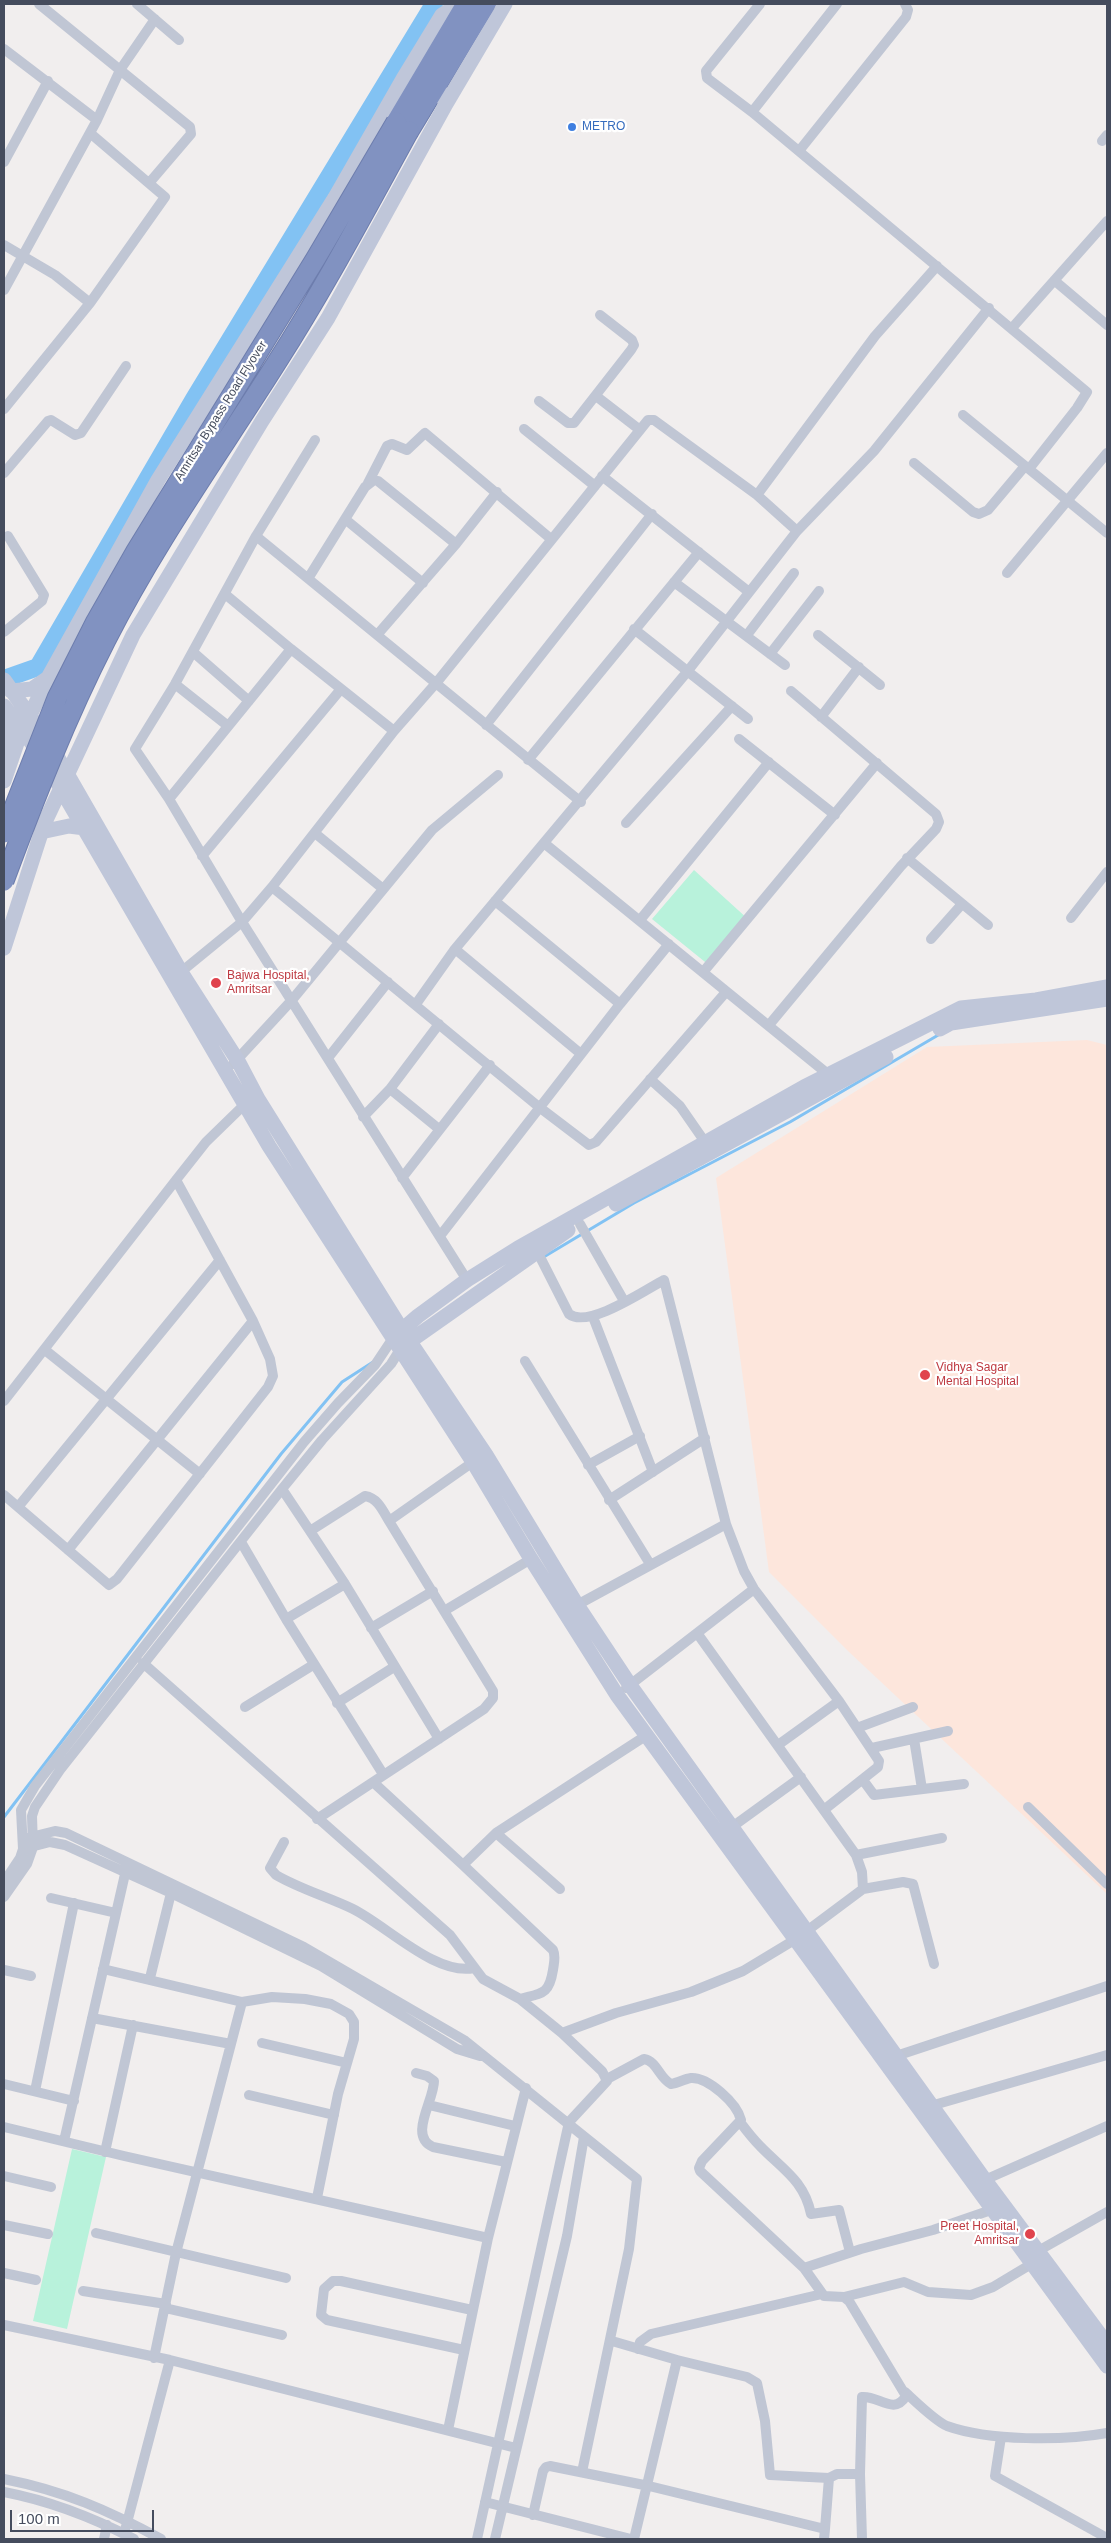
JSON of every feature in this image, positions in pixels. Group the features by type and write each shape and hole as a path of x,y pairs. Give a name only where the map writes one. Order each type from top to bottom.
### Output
{"highway":[{"name":"Amritsar Bypass Road Flyover","path":"4,881 29,813 80,692 129,596 162,540 311,307 466,4"},
{"name":"Amritsar Bypass Road Flyover","path":"4,833 57,698 95,623 136,551 316,258 402,127 437,85 486,4"}],"street":[{"path":"39,4 166,105 192,129 191,134 150,182"},
{"path":"137,4 179,40"},
{"path":"5,777 29,716 48,678 158,480 336,196 403,78 442,15 459,4"},
{"path":"4,948 42,832 134,635 262,421 328,318 446,104 506,4"},
{"path":"760,4 705,74 1088,393 1027,468 988,510 979,514 973,512 914,463"},
{"path":"752,112 837,4"},
{"path":"799,151 906,17 908,10 905,4"},
{"path":"4,290 97,120 120,70 155,19"},
{"path":"4,49 97,120"},
{"path":"4,162 48,81"},
{"path":"437,85 446,104"},
{"path":"4,409 90,303 164,199 164,194 90,133"},
{"path":"1012,328 1107,221"},
{"path":"4,245 55,275 90,303"},
{"path":"757,495 875,336 937,266"},
{"path":"1055,281 1107,325"},
{"path":"416,1004 455,949 687,672 797,530 874,451 988,308"},
{"path":"539,401 573,424 634,345 632,340 600,315"},
{"path":"4,473 48,421 51,420 76,436 81,433 126,366"},
{"path":"596,396 640,430"},
{"path":"963,415 1107,533"},
{"path":"176,976 242,922 272,887 316,834 394,731 437,682 648,420 654,420 757,495 797,530"},
{"path":"524,429 594,486"},
{"path":"309,577 368,482 387,446 392,444 407,450 423,433 497,492 551,539"},
{"path":"315,440 256,536 194,652 135,749 169,799 242,922 467,1280"},
{"path":"1007,573 1107,454"},
{"path":"602,476 749,592"},
{"path":"368,482 378,481 456,544"},
{"path":"377,635 456,544 497,492"},
{"path":"486,725 652,514"},
{"path":"345,519 423,583"},
{"path":"4,632 42,601 44,595 5,534"},
{"path":"256,536 437,682 580,802"},
{"path":"528,760 699,552"},
{"path":"747,635 794,573"},
{"path":"674,582 785,665"},
{"path":"770,654 818,591"},
{"path":"224,594 394,731"},
{"path":"634,629 748,719"},
{"path":"818,635 880,685"},
{"path":"169,799 291,649"},
{"path":"194,652 249,701"},
{"path":"821,717 859,668"},
{"path":"7,686 32,689 48,678"},
{"path":"175,684 228,726"},
{"path":"7,686 50,744 64,783 85,828 176,976 238,1060 258,1099 473,1462 531,1559 617,1695 802,1935"},
{"path":"202,856 341,689"},
{"path":"769,1025 940,822 938,817 791,691"},
{"path":"626,823 732,706"},
{"path":"5,707 64,783 176,976 224,1071 244,1105 401,1339 486,1454 576,1605 630,1685 732,1827 802,1935 889,2058 1035,2257 1107,2366"},
{"path":"5,707 10,742 5,777"},
{"path":"739,739 835,814"},
{"path":"640,920 769,762"},
{"path":"704,971 876,763"},
{"path":"224,1071 238,1060 292,1000 382,888 432,830 498,775"},
{"path":"42,832 68,826 85,828"},
{"path":"316,834 382,888"},
{"path":"544,843 704,971 726,992 769,1025 828,1075"},
{"path":"908,858 988,925"},
{"path":"1071,918 1107,874"},
{"path":"272,887 585,1144 592,1145 726,992"},
{"path":"495,901 620,1004"},
{"path":"931,939 962,904"},
{"path":"440,1236 620,1004 670,944"},
{"path":"455,949 581,1054"},
{"path":"328,1058 388,982"},
{"path":"28,1843 21,1810 35,1786 304,1442 338,1403 401,1339 467,1280 527,1243 705,1142 828,1075 961,1008 1036,1000 1107,987"},
{"path":"4,1897 27,1864 32,1816 41,1796 143,1663 282,1489 322,1440 391,1364 401,1339 580,1224 951,1023 1107,999"},
{"path":"363,1117 390,1089 439,1024"},
{"path":"402,1178 490,1065"},
{"path":"650,1079 680,1106 705,1142"},
{"path":"390,1089 439,1129"},
{"path":"4,1401 206,1142 244,1105"},
{"path":"4,1495 104,1583 109,1585 114,1583 268,1387 273,1376 270,1360 253,1321 176,1180"},
{"path":"580,1224 624,1301"},
{"path":"537,1251 569,1314 576,1318 593,1317 664,1280 726,1524 744,1570 754,1589 839,1701 872,1748 879,1765 863,1780 825,1809"},
{"path":"18,1507 220,1260"},
{"path":"593,1317 653,1472"},
{"path":"68,1550 253,1321"},
{"path":"45,1350 200,1474"},
{"path":"525,1361 650,1564"},
{"path":"588,1465 640,1436"},
{"path":"609,1500 705,1438"},
{"path":"389,1521 473,1462"},
{"path":"282,1489 345,1584 439,1739"},
{"path":"310,1531 365,1496 371,1497 378,1503 494,1695 491,1702 484,1709 317,1819"},
{"path":"576,1605 726,1524"},
{"path":"241,1542 313,1665 383,1774"},
{"path":"444,1611 531,1559"},
{"path":"286,1619 345,1584"},
{"path":"617,1695 754,1589"},
{"path":"371,1628 433,1592"},
{"path":"697,1633 825,1809 856,1855 862,1872 863,1889"},
{"path":"143,1663 450,1935 474,1968 488,1983 520,1999 562,2033 602,2071 607,2079"},
{"path":"245,1708 313,1665"},
{"path":"337,1702 394,1667"},
{"path":"778,1745 839,1701"},
{"path":"857,1728 913,1707"},
{"path":"872,1748 948,1730"},
{"path":"462,1865 496,1834 647,1734"},
{"path":"914,1739 922,1789"},
{"path":"732,1827 801,1777"},
{"path":"863,1780 874,1795 964,1784"},
{"path":"373,1782 553,1950 555,1956 549,1987 544,1992 520,1999"},
{"path":"1028,1807 1107,1884"},
{"path":"4,1882 28,1843 55,1831 66,1833 163,1881 247,1919 358,1977 464,2040 637,2179 629,2249 612,2341 582,2472"},
{"path":"496,1834 560,1889"},
{"path":"856,1855 942,1838"},
{"path":"28,1843 50,1842 64,1845 171,1893 321,1966 457,2049 484,2057"},
{"path":"284,1842 270,1868 276,1875 364,1914 421,1954 435,1961 461,1969 474,1968"},
{"path":"64,2142 125,1874"},
{"path":"562,2033 616,2013 691,1992 720,1981 768,1958 863,1889 903,1882 913,1884 934,1964"},
{"path":"150,1978 171,1893"},
{"path":"51,1898 116,1913"},
{"path":"35,2091 74,1903"},
{"path":"103,1969 150,1978 242,2002 288,1997 331,2004 343,2009 354,2022 355,2029 334,2115 317,2198"},
{"path":"4,1970 31,1976"},
{"path":"889,2058 1107,1986"},
{"path":"154,2358 176,2253 242,2002"},
{"path":"92,2018 231,2044"},
{"path":"105,2152 134,2025"},
{"path":"262,2043 347,2063"},
{"path":"926,2108 1107,2055"},
{"path":"477,2539 568,2122 605,2086 607,2079 639,2060 649,2060 668,2082 674,2084 690,2078 711,2084 738,2112 740,2122 760,2147 792,2174 808,2198 811,2214 839,2210 850,2252"},
{"path":"416,2073 431,2078 434,2082 421,2132 426,2143 433,2147 506,2162"},
{"path":"4,2084 74,2101"},
{"path":"448,2430 488,2238 526,2088"},
{"path":"248,2095 334,2115"},
{"path":"429,2105 515,2126"},
{"path":"740,2122 702,2161 699,2168 804,2268 822,2294 827,2298 844,2297 904,2282 928,2292 970,2295 993,2287 1035,2257 1107,2212"},
{"path":"980,2182 1107,2126"},
{"path":"4,2127 105,2152 197,2171 488,2238"},
{"path":"495,2539 567,2236 584,2138"},
{"path":"4,2176 51,2187"},
{"path":"980,2182 994,2209 1107,2344"},
{"path":"804,2268 850,2252 933,2230 994,2209"},
{"path":"4,2225 48,2234"},
{"path":"96,2233 286,2278"},
{"path":"4,2273 36,2280"},
{"path":"464,2350 327,2320 321,2315 324,2289 333,2280 341,2281 472,2310"},
{"path":"83,2291 165,2306 282,2335"},
{"path":"638,2348 640,2342 651,2334 822,2294"},
{"path":"844,2297 849,2301 905,2392 945,2425 1001,2437 1087,2437 1107,2434"},
{"path":"4,2325 170,2360 516,2448"},
{"path":"612,2341 677,2360 747,2377 757,2383 765,2421 770,2475 828,2478 837,2474 860,2474"},
{"path":"124,2534 170,2360"},
{"path":"485,2502 632,2539 648,2486 677,2360"},
{"path":"862,2539 860,2474 862,2397 890,2406 904,2400 905,2392"},
{"path":"1001,2437 995,2476 1107,2538"},
{"path":"533,2515 546,2466 648,2486 824,2534 828,2478"},
{"path":"4,2478 62,2492 162,2539"},
{"path":"4,2492 72,2509 134,2539"},
{"path":"104,2539 107,2525"}],"shaded area":[{"name":"Vidhya Sagar Mental Hospital","path":"1087,1040 1107,1045 1107,1894 848,1651 769,1572 716,1178 927,1047"}],"green space":[{"path":"694,870 749,920 710,966 652,919"},
{"path":"72,2149 106,2157 67,2329 33,2321"}],"waterway":[{"path":"4,679 38,667 194,399 434,4"},
{"path":"542,1258 634,1203 790,1122 940,1034"},
{"path":"4,1817 281,1454 342,1382 373,1362"}],"place":[{"name":"METRO","path":"572,127"},
{"name":"Bajwa Hospital, Amritsar","path":"216,983"},
{"name":"Vidhya Sagar Mental Hospital","path":"925,1375"},
{"name":"Preet Hospital, Amritsar","path":"1030,2234"}]}
